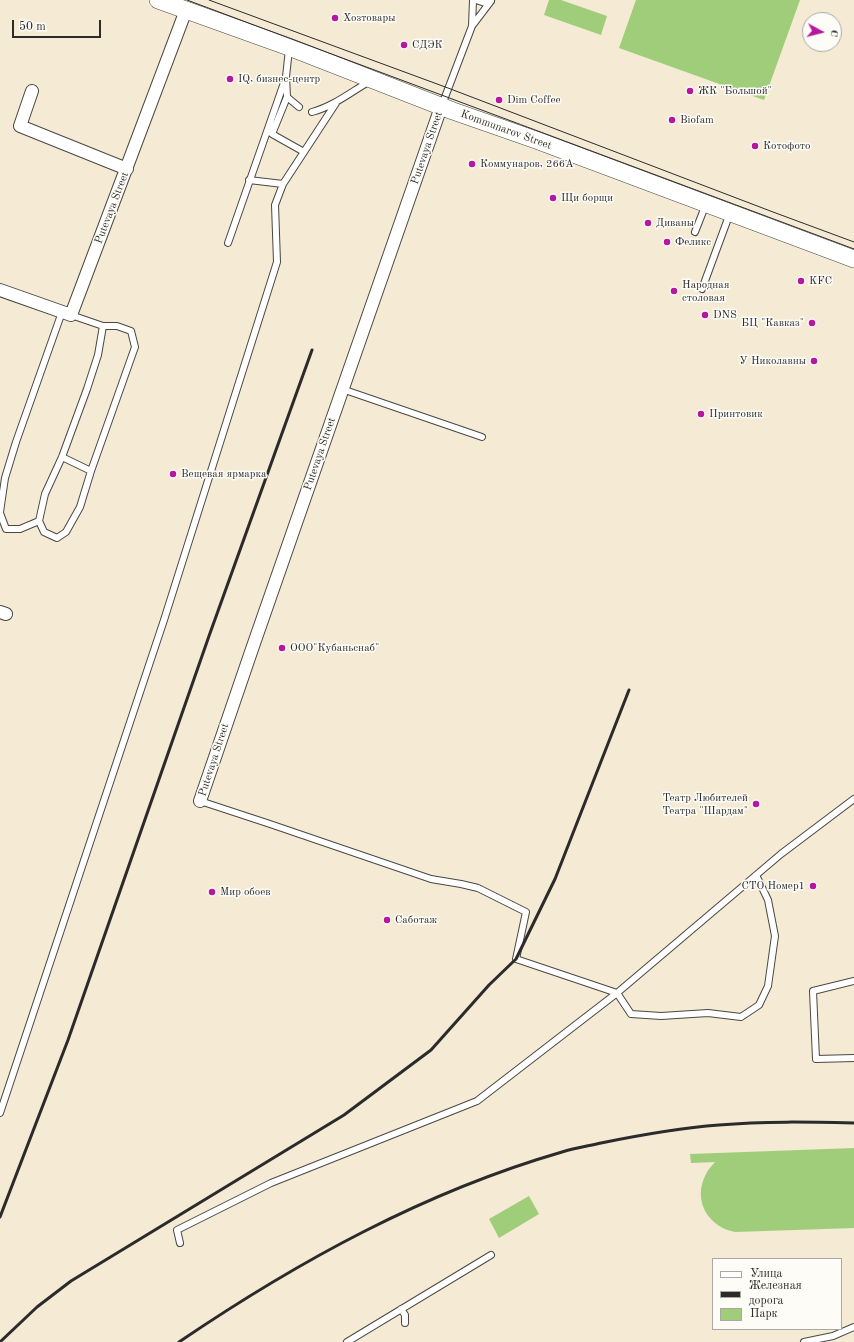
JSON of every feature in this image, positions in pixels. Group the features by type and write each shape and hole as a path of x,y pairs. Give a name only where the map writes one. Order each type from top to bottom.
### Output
{"main road":[{"name":"Kommunarov Street","path":"158,0 289,47 441,106 854,259"}],"street":[{"name":"Putevaya Street","path":"67,313 126,169 186,10"},
{"path":"32,91 20,126 126,169"},
{"name":"Putevaya Street","path":"200,802 238,686 441,106"},
{"path":"0,290 67,313"}],"lane":[{"path":"472,26 473,0"},
{"path":"476,0 485,3 491,0"},
{"path":"441,106 472,26 491,0"},
{"path":"289,47 286,77 287,97 272,134 304,152"},
{"path":"228,243 286,77"},
{"path":"312,112 336,103 372,79"},
{"path":"287,97 299,107"},
{"path":"0,1113 164,620 277,262 275,205 283,184 336,103"},
{"path":"249,180 283,184"},
{"path":"696,232 706,204"},
{"path":"702,289 730,213"},
{"path":"39,521 20,529 6,529 0,512 5,478 14,449 67,313 103,326 117,326 131,331 135,347 91,471 80,508 66,532 57,538 44,532 39,521 45,494 62,457 87,389 98,355 103,326"},
{"path":"342,389 482,437"},
{"path":"62,457 91,471"},
{"path":"180,1243 176,1230 271,1183 477,1101 617,993 781,854 854,799"},
{"path":"200,802 270,824 431,879 478,888 526,912 516,959 617,993 631,1014 661,1016 708,1013 741,1017 759,1005 768,986 775,936 768,900 756,875"},
{"path":"854,981 813,991 816,1059 854,1058"},
{"path":"347,1342 490,1255"},
{"path":"401,1309 405,1315 405,1323"},
{"path":"804,1342 833,1336 854,1327"}],"green space":[{"path":"549,0 561,0 607,16 601,35 544,15"},
{"path":"636,0 800,0 764,100 619,48"},
{"path":"854,1148 854,1228 735,1232 725,1229 710,1218 705,1211 702,1202 702,1184 707,1172 715,1162 691,1163 690,1154"},
{"path":"529,1196 539,1214 499,1238 489,1219"}],"tram line":[{"path":"187,0 854,249"},
{"path":"209,0 448,88 854,242"}],"railway":[{"path":"0,1217 68,1040 209,636 312,350"},
{"path":"0,1342 37,1307 71,1281 344,1115 431,1050 489,985 516,959 555,879 629,690"},
{"path":"179,1342 269,1284 363,1232 461,1187 511,1168 572,1149 630,1137 704,1126 753,1123 854,1123"}],"place":[{"name":"Хозтовары","path":"335,18"},
{"name":"СДЭК","path":"404,45"},
{"name":"IQ, бизнес-центр","path":"230,79"},
{"name":"ЖК \"Большой\"","path":"690,91"},
{"name":"Dim Coffee","path":"499,100"},
{"name":"Biofam","path":"672,120"},
{"name":"Котофото","path":"755,146"},
{"name":"Коммунаров, 266А","path":"472,164"},
{"name":"Щи борщи","path":"553,198"},
{"name":"Диваны","path":"648,223"},
{"name":"Феликс","path":"667,242"},
{"name":"KFC","path":"801,281"},
{"name":"Народная столовая","path":"674,291"},
{"name":"DNS","path":"705,315"},
{"name":"БЦ \"Кавказ\"","path":"812,323"},
{"name":"У Николавны","path":"814,361"},
{"name":"Принтовик","path":"701,414"},
{"name":"Вещевая ярмарка","path":"173,474"},
{"name":"ООО\"Кубаньснаб\"","path":"282,648"},
{"name":"Театр Любителей Театра \"Шардам\"","path":"756,804"},
{"name":"СТО Номер1","path":"813,886"},
{"name":"Мир обоев","path":"212,892"},
{"name":"Саботаж","path":"387,920"}]}
